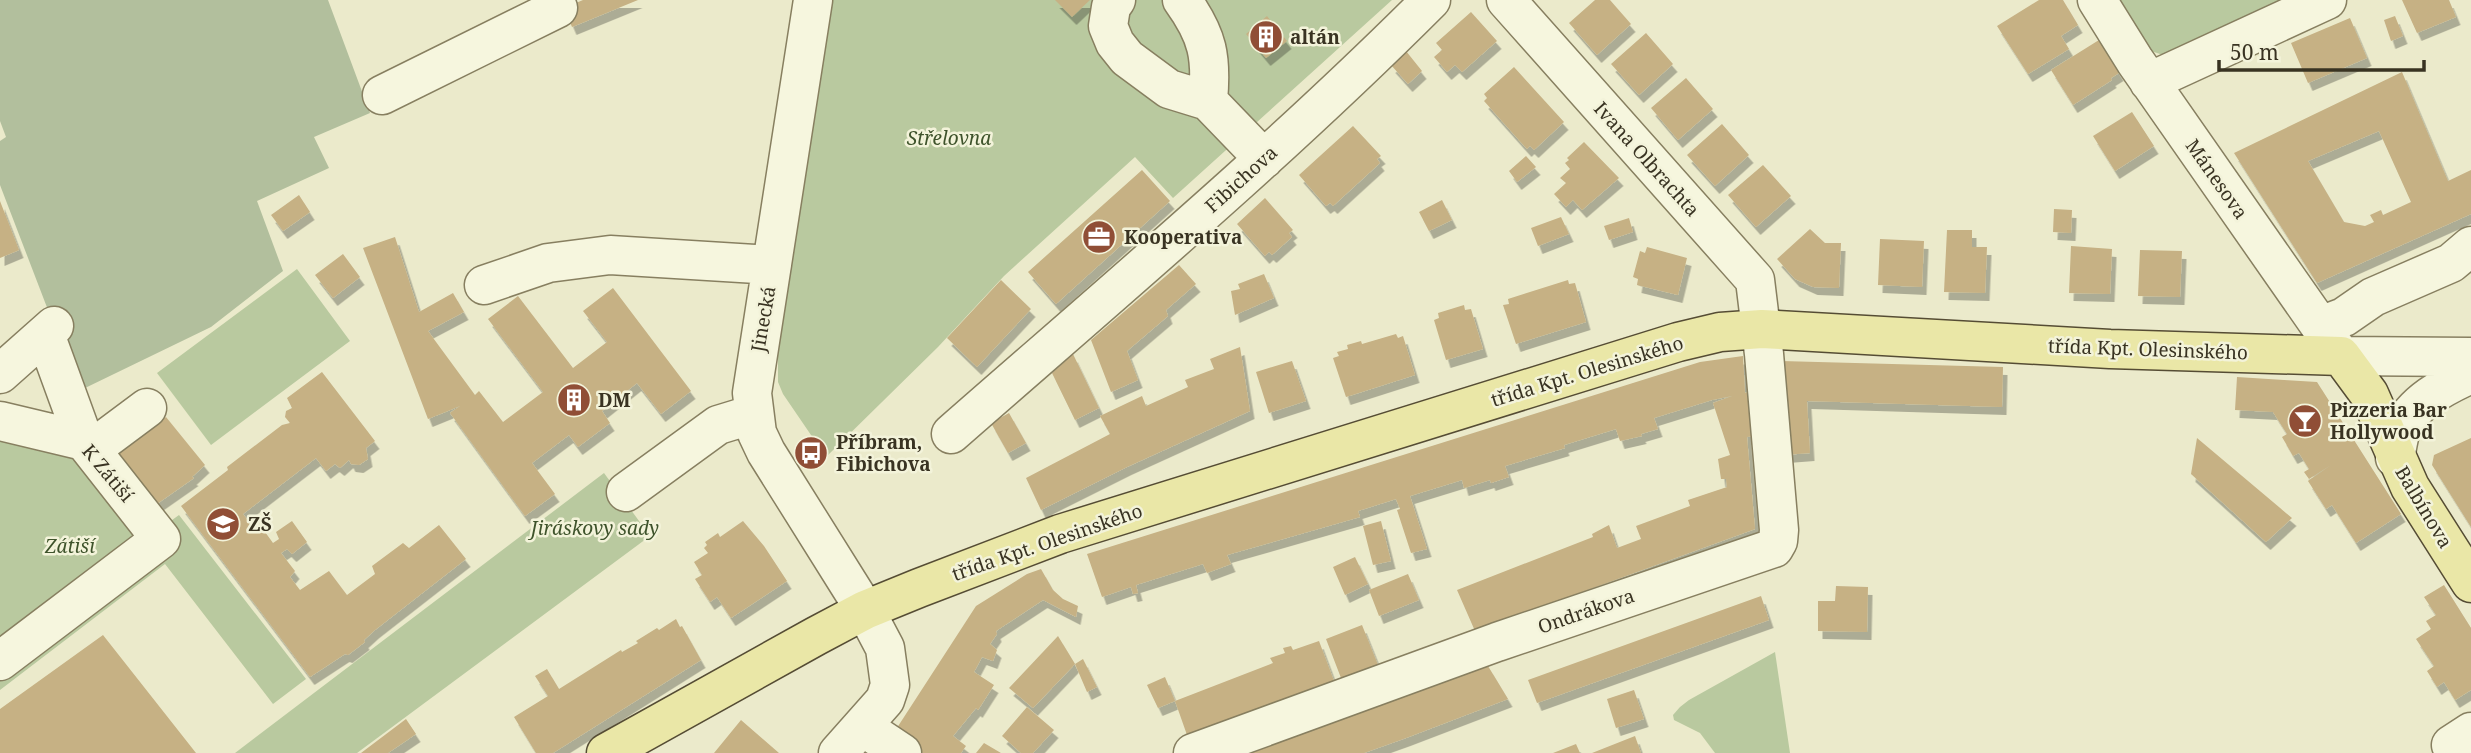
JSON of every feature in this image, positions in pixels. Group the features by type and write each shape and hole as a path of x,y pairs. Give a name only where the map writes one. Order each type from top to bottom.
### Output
{"main road":[{"name":"třída Kpt. Olesinského","path":"606,753 865,610 1073,530 1678,342 1720,332 1762,329 2110,349 2331,341"},
{"name":"Balbínova","path":"2331,341 2369,394 2410,487 2471,583"}],"street":[{"name":"Jinecká","path":"813,0 752,393 757,433 766,452 865,610 885,648 890,685 885,700 850,740"},
{"path":"1116,0 1111,7 1108,26 1115,43 1127,58 1169,89 1208,101 1264,159"},
{"path":"1182,0 1205,38 1211,69 1208,101"},
{"name":"Fibichova","path":"951,434 1264,159 1360,71 1431,0"},
{"name":"Ivana Olbrachta","path":"1506,0 1755,280 1762,329"},
{"name":"Mánesova","path":"2097,0 2150,82 2331,341"},
{"path":"2150,82 2327,0"},
{"path":"382,95 563,3"},
{"path":"2471,246 2451,263 2373,297 2344,317 2331,341 2471,357"},
{"path":"484,285 548,263 610,255 772,265"},
{"name":"Ondrákova","path":"1193,753 1497,642 1774,548 1779,530 1762,329"},
{"path":"0,374 50,330 88,445 147,408"},
{"path":"2395,458 2400,433 2407,418 2424,401 2471,374"},
{"path":"626,492 718,425 754,414"},
{"name":"K Zátiší","path":"0,421 88,445 161,539 0,661"},
{"path":"850,740 902,753"}],"green space":[{"path":"0,0 328,0 370,113 314,137 329,168 257,201 283,271 211,327 83,389 48,310 0,185 0,141 6,137 0,121"},
{"name":"Střelovna","path":"829,0 1392,0 1173,198 1135,157 1004,276 938,347 826,457 783,394 778,382 778,345"},
{"path":"2111,0 2300,0 2169,57 2151,51"},
{"path":"297,269 350,341 211,445 157,373"},
{"name":"Zátiší","path":"0,429 60,441 150,536 179,515 306,679 273,704 165,564 0,690"},
{"name":"Jiráskovy sady","path":"604,473 650,536 357,753 235,753"},
{"path":"1775,652 1790,753 1715,753 1700,733 1674,720 1673,715 1689,700"}],"building":[{"path":"583,0 638,0 572,27 564,8"},
{"path":"1055,0 1090,0 1072,17"},
{"path":"1595,0 1610,0 1631,24 1597,55 1569,23"},
{"path":"2039,0 2063,0 2078,25 2061,36 2069,49 2028,74 1997,26"},
{"path":"2402,0 2449,0 2456,17 2417,33"},
{"path":"1471,12 1497,41 1462,72 1455,65 1447,72 1434,57 1442,50 1436,43"},
{"name":"altán","path":"1267,16 1287,41 1266,58 1246,34"},
{"path":"2395,16 2403,36 2391,41 2384,20"},
{"path":"2350,18 2367,58 2308,83 2291,43"},
{"path":"1646,33 1673,64 1639,95 1611,64"},
{"path":"2099,40 2119,73 2073,105 2051,70"},
{"path":"1406,51 1422,71 1408,84 1391,65"},
{"path":"1514,67 1564,122 1534,150 1530,146 1527,149 1484,101 1487,98 1484,94"},
{"path":"2402,72 2448,181 2471,170 2471,214 2317,283 2234,153","holes":["2379,131 2411,202 2383,215 2381,210 2370,215 2374,222 2365,226 2344,222 2308,161"]},
{"path":"1686,78 1713,109 1678,140 1651,108"},
{"path":"2132,112 2154,146 2115,171 2093,136"},
{"path":"1722,124 1749,155 1715,186 1687,155"},
{"path":"1353,126 1381,156 1377,159 1380,163 1333,206 1330,203 1326,206 1299,175"},
{"path":"1584,142 1619,178 1582,210 1573,200 1566,207 1554,194 1566,183 1560,178 1570,169 1565,163 1569,160 1567,158"},
{"path":"1526,156 1536,167 1517,182 1509,171"},
{"path":"1763,165 1791,196 1756,227 1728,195"},
{"name":"Kooperativa","path":"1142,170 1170,201 1056,304 1028,272"},
{"path":"299,195 310,212 283,231 271,215"},
{"path":"1265,198 1293,230 1289,233 1292,237 1272,255 1269,252 1265,256 1237,224"},
{"path":"1442,200 1452,220 1429,231 1419,212"},
{"path":"0,201 19,250 0,258"},
{"path":"2054,209 2072,210 2071,233 2053,232"},
{"path":"1561,217 1569,234 1538,246 1531,228"},
{"path":"1629,218 1633,232 1609,240 1604,226"},
{"path":"1810,229 1825,243 1841,243 1839,288 1813,287 1795,279 1777,259"},
{"path":"1947,230 1972,230 1972,247 1987,247 1985,293 1944,292"},
{"name":"DM","path":"395,237 419,312 453,293 464,312 428,331 475,395 479,391 503,422 543,392 488,319 518,296 573,368 607,342 583,311 613,288 691,391 661,414 637,383 602,411 610,423 578,447 569,435 532,463 555,494 525,516 450,413 460,406 428,419 363,248"},
{"path":"1880,239 1924,241 1922,287 1878,285"},
{"path":"2071,246 2112,249 2110,294 2069,293"},
{"path":"1647,247 1687,258 1678,295 1637,285 1638,279 1633,277 1640,251 1645,253"},
{"path":"2140,250 2182,251 2180,297 2138,296"},
{"path":"343,254 360,277 333,298 315,275"},
{"path":"1179,265 1196,284 1166,310 1168,316 1127,351 1138,380 1111,392 1091,340"},
{"path":"1264,274 1274,298 1235,315 1231,291 1240,289 1238,284"},
{"path":"1001,280 1031,309 977,367 947,338"},
{"path":"1568,280 1569,284 1575,283 1586,322 1516,344 1503,305 1509,304 1508,299"},
{"path":"1464,305 1465,310 1471,309 1483,349 1446,360 1434,320 1439,318 1438,313"},
{"path":"1396,334 1398,338 1403,336 1415,375 1346,397 1333,358 1339,356 1337,352 1348,349 1347,345 1361,341 1362,344"},
{"path":"1240,347 1250,411 1041,510 1026,478 1110,434 1100,416 1142,396 1146,406 1188,387 1185,380 1214,369 1210,359"},
{"path":"1073,354 1099,408 1075,420 1052,373"},
{"path":"1743,356 1745,393 1761,388 1765,434 1747,437 1755,529 1475,631 1457,590 1593,537 1592,534 1609,525 1617,548 1641,539 1636,526 1690,506 1688,500 1727,487 1726,479 1721,479 1718,459 1730,455 1713,403 1732,396 1654,418 1658,429 1641,434 1642,436 1620,441 1616,429 1505,466 1509,477 1491,483 1490,480 1464,488 1462,480 1410,496 1427,549 1411,553 1396,499 1358,511 1360,517 1227,555 1231,564 1207,573 1203,564 1136,585 1138,593 1133,594 1131,587 1102,597 1087,554 1700,362"},
{"path":"1292,361 1306,401 1269,413 1256,372"},
{"path":"1781,361 2003,367 2002,407 1807,401 1810,453 1784,455"},
{"name":"ZŠ","path":"322,372 375,441 366,448 368,459 359,465 351,464 349,460 340,468 335,464 326,471 316,458 243,514 253,527 260,525 273,543 279,539 276,532 292,521 307,542 292,554 287,549 281,553 295,571 290,577 300,590 329,571 347,595 375,574 372,566 403,543 409,548 439,525 466,559 375,630 348,655 345,654 310,677 181,506 282,425 290,423 285,417 286,411 292,408 287,398"},
{"path":"2237,377 2317,382 2401,514 2356,543 2332,505 2326,509 2308,481 2331,465 2309,479 2304,472 2309,469 2299,453 2293,456 2282,437 2287,434 2273,412 2235,410"},
{"path":"1009,413 1026,443 1008,453 991,423"},
{"path":"166,417 205,465 192,477 194,478 154,506 117,455 147,429 148,431"},
{"path":"2197,438 2292,518 2266,542 2191,474"},
{"path":"2471,438 2471,527 2432,465 2434,455"},
{"path":"743,521 764,546 787,581 731,618 717,597 710,602 695,579 702,575 694,562 708,553 704,548 707,545 705,542 718,533 720,537"},
{"path":"1381,521 1391,561 1373,565 1363,526"},
{"path":"1355,557 1368,584 1345,595 1333,567"},
{"path":"1041,569 1053,590 1063,599 1078,606 1076,617 1043,600 996,631 997,634 990,644 997,650 993,661 982,657 974,672 994,685 978,710 976,708 953,736 966,746 961,753 923,753 893,734 976,606 1027,574"},
{"path":"1408,574 1419,600 1379,616 1369,590"},
{"path":"2444,585 2471,628 2471,690 2455,700 2444,682 2437,687 2427,671 2434,666 2416,639 2431,629 2426,621 2436,615 2424,597"},
{"path":"1836,586 1868,587 1867,632 1818,631 1818,601 1835,601"},
{"path":"1761,596 1769,620 1537,703 1528,680"},
{"path":"676,619 701,660 553,753 536,753 514,717 548,696 535,676 547,669 559,689"},
{"path":"1362,625 1378,665 1341,678 1326,639"},
{"path":"103,635 196,753 0,753 0,709"},
{"path":"1058,636 1075,664 1033,708 1009,688"},
{"path":"1319,641 1334,681 1187,735 1175,701 1273,663 1270,658 1285,653 1283,648 1291,646 1293,650"},
{"path":"1083,659 1097,687 1087,692 1075,664"},
{"path":"1488,666 1508,699 1406,738 1364,753 1246,753"},
{"path":"1165,677 1175,701 1158,708 1147,685"},
{"path":"1634,690 1644,719 1616,728 1607,699"},
{"path":"1027,707 1054,730 1033,753 1021,753 1002,736"},
{"path":"406,719 416,734 388,753 361,753"},
{"path":"741,720 779,753 714,753"},
{"path":"1635,736 1641,753 1592,753"},
{"path":"984,743 1001,753 976,753"},
{"path":"1576,744 1580,753 1553,753"}],"place":[{"name":"altán","path":"1266,37"},
{"name":"Kooperativa","path":"1099,237"},
{"name":"DM","path":"574,400"},
{"name":"Pizzeria Bar Hollywood","path":"2305,421"},
{"name":"Příbram, Fibichova","path":"811,453"},
{"name":"ZŠ","path":"223,524"}]}
